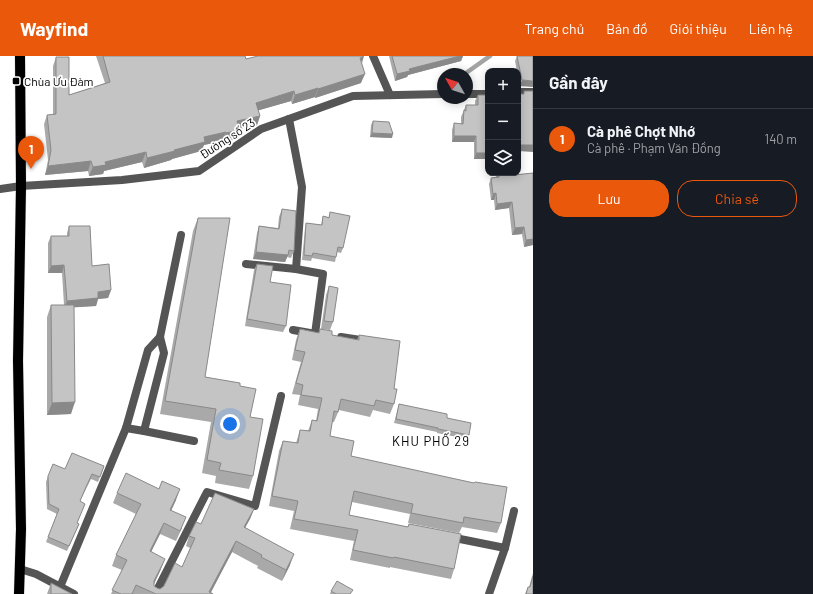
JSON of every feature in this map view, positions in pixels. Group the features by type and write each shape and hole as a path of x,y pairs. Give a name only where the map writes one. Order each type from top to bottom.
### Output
{"main road":[{"path":"20,56 21,186 18,361 20,594"}],"street":[{"path":"373,56 390,95"},
{"path":"521,92 533,92"},
{"name":"Đường số 23","path":"0,189 21,186 122,180 199,171 261,129 353,96 437,94"},
{"path":"473,94 485,94"},
{"path":"289,119 302,187 296,269"},
{"path":"144,431 164,353 160,337 181,235"},
{"path":"246,264 296,269 323,274 323,335"},
{"path":"293,330 375,342"},
{"path":"60,587 126,428 148,350 160,337"},
{"path":"155,594 207,492 255,506 282,396"},
{"path":"126,428 194,441"},
{"path":"489,594 514,511"},
{"path":"445,536 504,548"},
{"path":"20,569 36,574 74,594"}],"building":[{"path":"103,56 245,56 246,59 258,56 363,56 360,58 365,74 318,89 295,95 294,91 256,103 260,116 237,121 239,130 204,137 205,142 174,150 175,151 147,158 146,152 105,162 106,165 93,167 91,161 48,166 51,150 47,115 56,114 56,57 69,57 69,95 110,82"},
{"path":"392,56 460,56 409,69 410,71 397,74"},
{"path":"517,56 533,56 533,81 522,80 521,68 520,68"},
{"path":"524,91 533,91 533,145 521,145 521,94 524,94"},
{"path":"478,95 485,95 485,153 476,153 476,136 454,136 454,123 463,124 466,105 478,105"},
{"path":"373,121 389,122 393,134 372,133"},
{"path":"533,173 533,239 526,240 524,227 515,228 512,202 497,204 496,193 493,194 491,178 521,176 521,174"},
{"path":"282,209 296,211 294,251 289,250 288,255 256,252 259,226 279,229"},
{"path":"330,212 350,216 343,248 338,247 336,257 313,253 312,256 304,255 306,223 322,225 323,216 329,218"},
{"path":"198,218 230,218 205,377 240,383 240,386 256,389 250,417 263,419 253,476 219,470 221,463 207,460 216,409 165,401"},
{"path":"69,226 90,226 92,266 109,264 111,290 98,292 98,298 67,301 64,265 51,266 51,236 69,236"},
{"path":"257,264 273,266 270,282 291,285 286,326 247,319"},
{"path":"329,286 338,288 333,322 324,321"},
{"path":"51,305 74,305 75,402 52,403"},
{"path":"300,329 319,333 320,329 332,331 332,335 359,340 359,335 400,341 394,389 397,389 394,404 376,400 374,406 341,399 338,412 334,411 330,436 354,441 351,456 474,483 507,487 501,523 464,517 463,523 411,513 413,504 354,491 349,515 408,527 409,524 461,534 454,569 353,550 358,530 294,519 298,501 272,496 283,441 298,443 300,430 310,431 312,420 317,421 322,398 301,395 303,385 296,383 305,352 295,350"},
{"path":"399,404 447,414 447,418 471,423 469,435 396,419"},
{"path":"72,453 104,466 100,477 92,474 86,487 80,501 85,504 77,523 79,524 69,546 48,537 59,509 49,504 48,476 53,464 65,469"},
{"path":"126,473 159,489 162,481 180,489 170,510 186,517 180,531 164,523 150,551 165,559 154,581 154,586 157,588 160,589 164,586 175,563 182,567 195,538 189,536 196,522 201,524 215,493 254,509 244,527 294,554 286,570 261,557 262,555 236,541 209,592 213,594 156,594 136,585 132,594 121,594 112,590 127,560 116,555 141,504 117,493"},
{"path":"533,576 533,594 526,594 528,587 530,587"},
{"path":"337,581 353,590 350,594 336,594 331,591"},
{"path":"51,583 72,594 51,594"}],"waterway":[{"path":"473,68 490,56"}],"place":[{"name":"Chùa Ưu Đàm","path":"16,81"},
{"name":"Cà phê Chợt Nhớ","path":"31,169"}],"district":[{"name":"KHU PHỐ 29","path":"431,441"}]}
